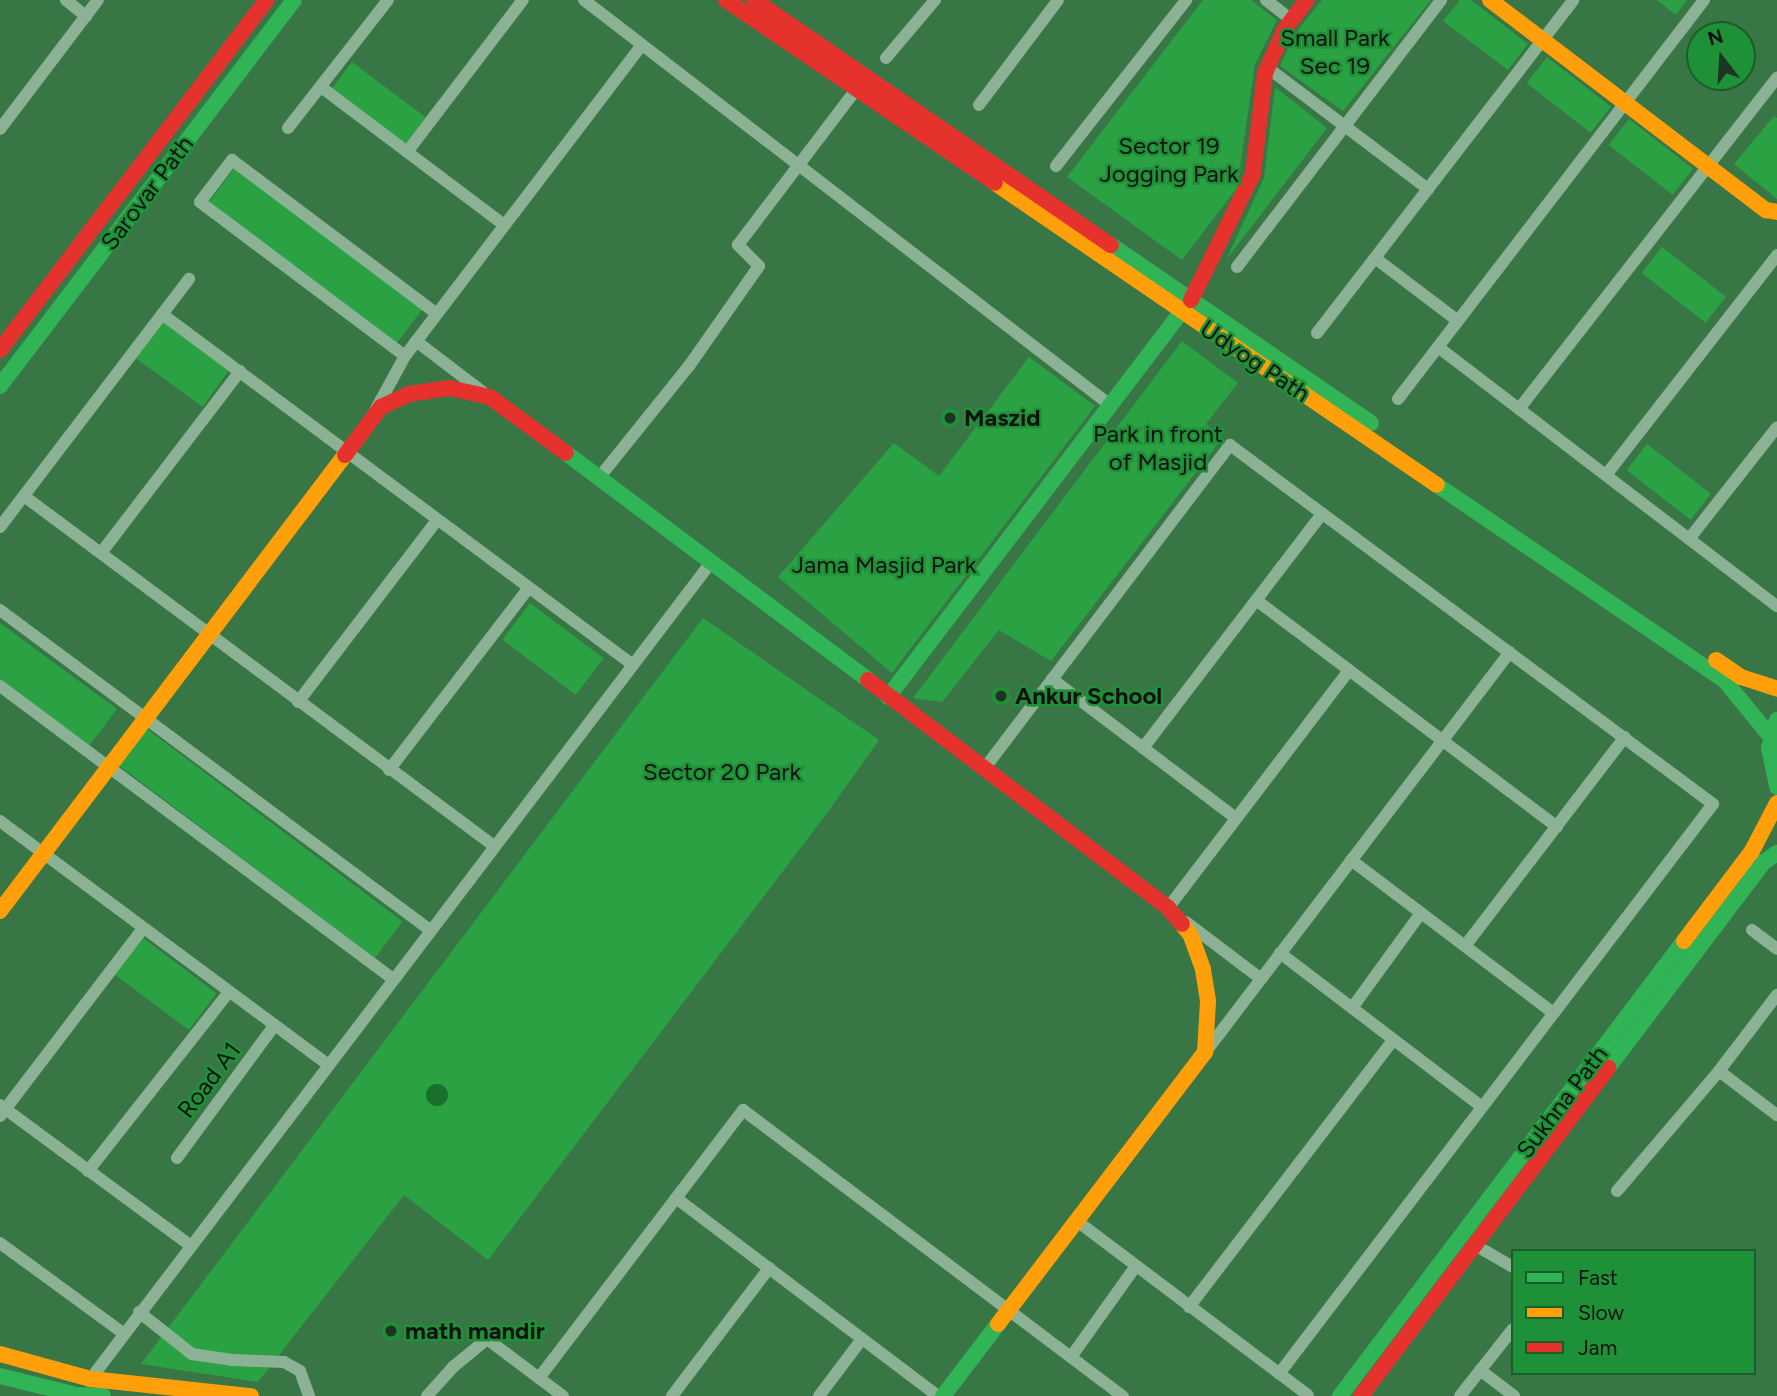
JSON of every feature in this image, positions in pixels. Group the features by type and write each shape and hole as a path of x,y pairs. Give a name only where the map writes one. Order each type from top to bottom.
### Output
{"main road":[{"name":"Sarovar Path","path":"0,350 267,0"},
{"name":"Sarovar Path","path":"0,386 294,0"},
{"name":"Udyog Path","path":"726,0 1741,677 1777,688"},
{"name":"Udyog Path","path":"754,0 1725,681 1771,737"},
{"path":"888,697 1186,305 1253,174 1268,68 1292,20 1307,0"},
{"path":"1490,0 1773,214"},
{"path":"0,911 353,449 381,407 409,394 449,388 491,397 712,561 1168,908 1190,934 1203,969 1208,1001 1205,1052 941,1396"},
{"path":"1777,720 1769,748 1777,787"},
{"name":"Sukhna Path","path":"1340,1396 1752,851 1777,803"},
{"name":"Sukhna Path","path":"1361,1396 1764,862 1777,853"},
{"path":"0,1354 91,1379 251,1396"},
{"path":"0,1376 78,1395 103,1396"}],"street":[{"path":"66,0 86,16"},
{"path":"0,129 98,0"},
{"path":"288,128 388,0"},
{"path":"407,152 523,0"},
{"path":"584,0 1111,405"},
{"path":"886,58 935,0"},
{"path":"979,105 1058,0"},
{"path":"1056,166 1186,0"},
{"path":"1266,0 1292,20"},
{"path":"1237,267 1441,0"},
{"path":"1317,333 1573,0"},
{"path":"1398,399 1704,0"},
{"path":"353,449 405,356 642,45"},
{"path":"1268,68 1428,189"},
{"path":"1519,409 1777,77"},
{"path":"321,87 504,225"},
{"path":"598,479 689,366 759,266 738,245 857,88"},
{"path":"405,356 200,202 232,160 437,314"},
{"path":"1606,475 1777,254"},
{"path":"1375,258 1458,321"},
{"path":"0,527 189,279"},
{"path":"162,314 240,372 353,449 436,520 633,665"},
{"path":"416,341 491,397"},
{"path":"1438,347 1689,539 1775,601"},
{"path":"101,553 240,372"},
{"path":"1689,539 1777,427"},
{"path":"984,769 1230,446 1713,804 1279,1374"},
{"path":"24,496 494,846"},
{"path":"1143,748 1322,514"},
{"path":"298,702 436,520"},
{"path":"78,1395 712,561"},
{"path":"389,770 528,589"},
{"path":"1256,600 1557,827"},
{"path":"0,610 430,930"},
{"path":"1205,1052 1510,652"},
{"path":"1261,979 1168,908 1349,670"},
{"path":"1052,679 1236,818"},
{"path":"0,686 393,979"},
{"path":"1465,946 1625,737"},
{"path":"0,821 328,1065"},
{"path":"1352,860 1553,1013"},
{"path":"1352,1008 1421,913"},
{"path":"143,928 2,1110 190,1245"},
{"path":"1752,930 1777,949"},
{"path":"1280,953 1482,1107"},
{"path":"88,1171 228,993"},
{"path":"1617,1191 1718,1071 1777,995"},
{"name":"Road A1","path":"177,1158 274,1026"},
{"path":"1189,1307 1393,1040"},
{"path":"1718,1071 1777,1115"},
{"path":"539,1378 743,1110 1123,1396"},
{"path":"676,1198 941,1396"},
{"path":"1077,1221 1308,1395"},
{"path":"0,1243 123,1334"},
{"path":"1475,1245 1511,1266"},
{"path":"1071,1357 1136,1266"},
{"path":"672,1396 769,1268"},
{"path":"139,1312 192,1354 232,1360 284,1362 300,1371 309,1396"},
{"path":"1460,1396 1511,1331"},
{"path":"427,1396 453,1367 487,1339 564,1396"},
{"path":"819,1396 862,1339"},
{"path":"1479,1370 1514,1396"}],"green space":[{"name":"Sector 19 Jogging Park","path":"1203,0 1251,0 1277,20 1255,64 1237,188 1182,260 1067,177"},
{"name":"Small Park Sec 19","path":"1322,0 1431,0 1343,111 1280,66 1294,35"},
{"path":"1460,0 1471,0 1528,44 1508,70 1443,21"},
{"path":"1657,0 1687,0 1676,15"},
{"path":"1547,57 1611,107 1591,133 1527,83"},
{"path":"352,62 425,117 404,146 330,91"},
{"path":"1275,87 1327,128 1226,260 1264,178"},
{"path":"1774,116 1777,118 1777,199 1734,164"},
{"path":"1629,119 1693,169 1673,195 1609,145"},
{"path":"236,166 424,307 396,344 208,203"},
{"path":"1662,247 1726,297 1706,323 1642,273"},
{"path":"156,316 230,369 203,407 129,353"},
{"name":"Park in front of Masjid","path":"1182,341 1238,383 1206,424 1223,437 1051,661 999,630 942,702 913,698"},
{"name":"Jama Masjid Park","path":"1029,357 1095,406 892,673 778,577 894,443 939,476"},
{"path":"1647,444 1711,494 1691,520 1627,470"},
{"path":"530,603 603,658 576,695 502,640"},
{"name":"Sector 20 Park","path":"703,618 879,740 827,813 488,1260 404,1195 258,1382 141,1364"},
{"path":"0,623 117,709 89,746 0,680"},
{"path":"143,726 403,922 375,958 115,763"},
{"path":"143,938 216,993 189,1030 115,975"}],"shaded area":[{"path":"437,1084 445,1087 448,1095 445,1103 437,1106 429,1103 426,1095 429,1087"}],"traffic: fast":[{"path":"0,386 294,0"},
{"path":"1111,245 1371,423"},
{"path":"888,697 1182,311"},
{"path":"566,453 868,680"},
{"path":"1437,485 1725,681 1771,737"},
{"path":"1777,720 1769,748 1777,787"},
{"path":"1608,1068 1764,862 1777,853"},
{"path":"1340,1396 1684,941"},
{"path":"943,1396 998,1324"},
{"path":"0,1376 77,1395 103,1396"}],"traffic: slow":[{"path":"1490,0 1766,210 1777,212"},
{"path":"995,183 1437,485"},
{"path":"0,911 345,455"},
{"path":"1716,660 1741,677 1777,689"},
{"path":"1684,941 1752,851 1777,803"},
{"path":"998,1324 1205,1052 1208,1001 1203,969 1190,934 1182,924"},
{"path":"0,1354 91,1379 251,1396"}],"traffic: jam":[{"path":"0,350 267,0"},
{"path":"726,0 995,183"},
{"path":"754,0 1111,245"},
{"path":"1191,300 1253,174 1265,73 1285,29 1307,0"},
{"path":"345,455 381,407 409,394 449,388 490,397 566,453"},
{"path":"868,680 1168,908 1182,924"},
{"path":"1361,1396 1608,1068"}],"place":[{"name":"Maszid","path":"950,418"},
{"name":"Ankur School","path":"1001,696"},
{"name":"math mandir","path":"391,1331"}]}
